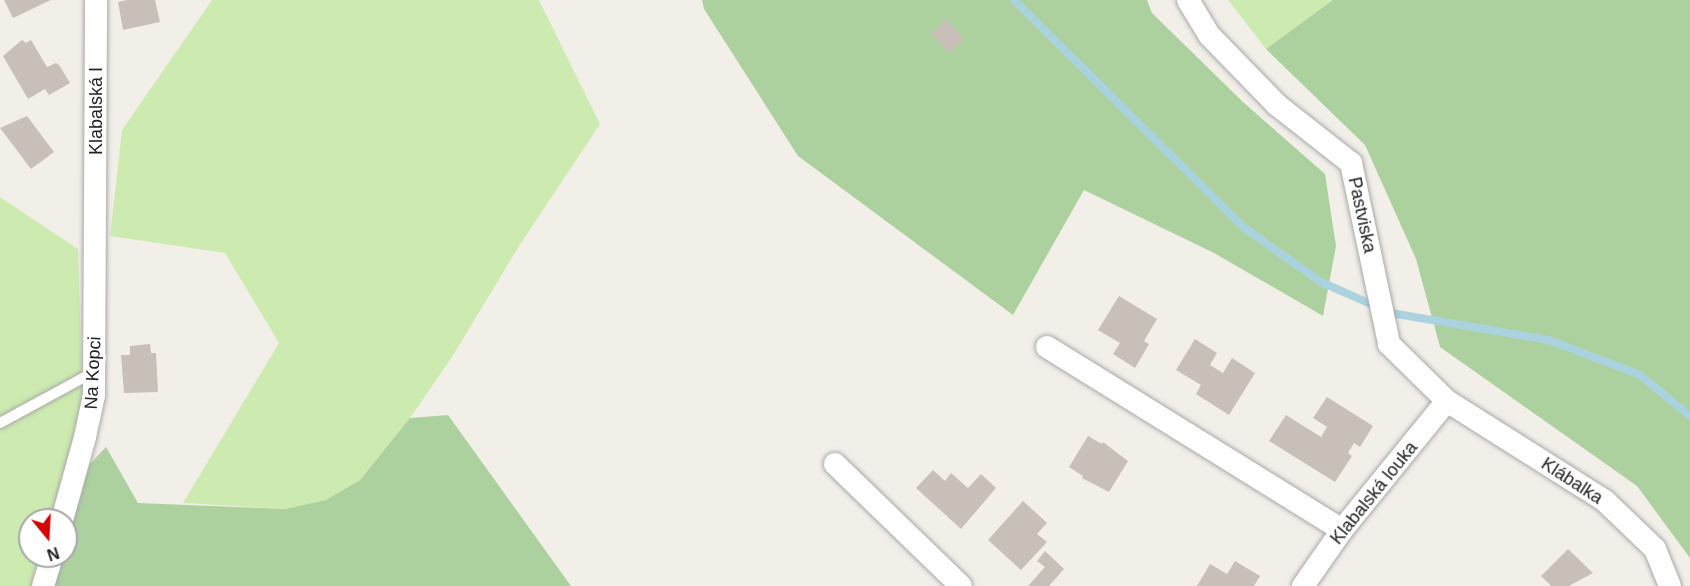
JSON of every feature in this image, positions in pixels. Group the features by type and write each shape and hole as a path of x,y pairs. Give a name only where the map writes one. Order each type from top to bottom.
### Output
{"street":[{"name":"Klabalská I","path":"96,0 96,221"},
{"name":"Pastviska","path":"1188,0 1209,35 1277,105 1352,163 1389,344 1447,401"},
{"name":"Na Kopci","path":"65,508 92,412 96,221"},
{"path":"1047,347 1342,530"},
{"name":"Klabalská louka","path":"1303,586 1342,530 1447,401"},
{"name":"Klábalka","path":"1447,401 1605,501 1655,549 1670,586"},
{"path":"835,464 961,586"},
{"path":"43,586 48,568"}],"lane":[{"path":"0,423 94,372"}],"green space":[{"path":"212,0 539,0 600,124 519,246 452,357 410,418 360,480 326,500 285,509 183,503 279,343 225,253 110,236 122,130"},
{"path":"702,0 1147,0 1152,13 1243,102 1325,174 1336,246 1323,316 1214,253 1084,190 1013,315 798,156 704,9"},
{"path":"1228,0 1333,0 1266,49"},
{"path":"1333,0 1690,0 1690,558 1637,486 1440,347 1416,259 1365,145 1266,49"},
{"path":"0,197 78,249 83,412 90,464 77,508 18,508 18,568 60,568 55,586 0,586"},
{"path":"448,415 571,586 55,586 60,568 78,568 77,508 90,464 106,447 138,503 285,509 326,500 360,480 410,418"}],"building":[{"path":"4,0 51,0 13,18"},
{"path":"155,0 160,22 123,30 118,2"},
{"path":"946,19 964,39 949,53 931,34"},
{"path":"22,40 26,43 31,40 47,67 56,63 59,65 70,83 49,95 45,89 28,99 3,56"},
{"path":"27,116 54,152 31,169 0,128"},
{"path":"1119,296 1157,319 1144,341 1149,344 1135,368 1113,354 1120,343 1098,330"},
{"path":"1195,339 1217,353 1210,365 1223,373 1232,358 1255,373 1229,415 1196,394 1201,385 1176,370"},
{"path":"150,344 151,353 156,353 158,392 124,393 121,355 130,355 130,346"},
{"path":"1327,397 1373,426 1360,447 1354,443 1348,453 1352,456 1335,482 1269,441 1286,415 1321,437 1327,427 1313,418"},
{"path":"1088,436 1102,444 1103,442 1128,461 1109,492 1082,478 1083,476 1069,467"},
{"path":"933,470 945,481 951,473 968,488 981,474 996,488 961,529 916,488"},
{"path":"1023,501 1047,523 1037,534 1047,542 1021,570 988,540"},
{"path":"1568,549 1593,573 1569,586 1551,586 1541,576"},
{"path":"1045,551 1064,569 1049,586 1028,586 1045,567 1037,561"},
{"path":"1235,561 1260,576 1254,586 1197,586 1210,564 1227,574"}],"waterway":[{"path":"1014,0 1243,227 1321,282 1391,313 1549,340 1640,375 1690,416"}]}
